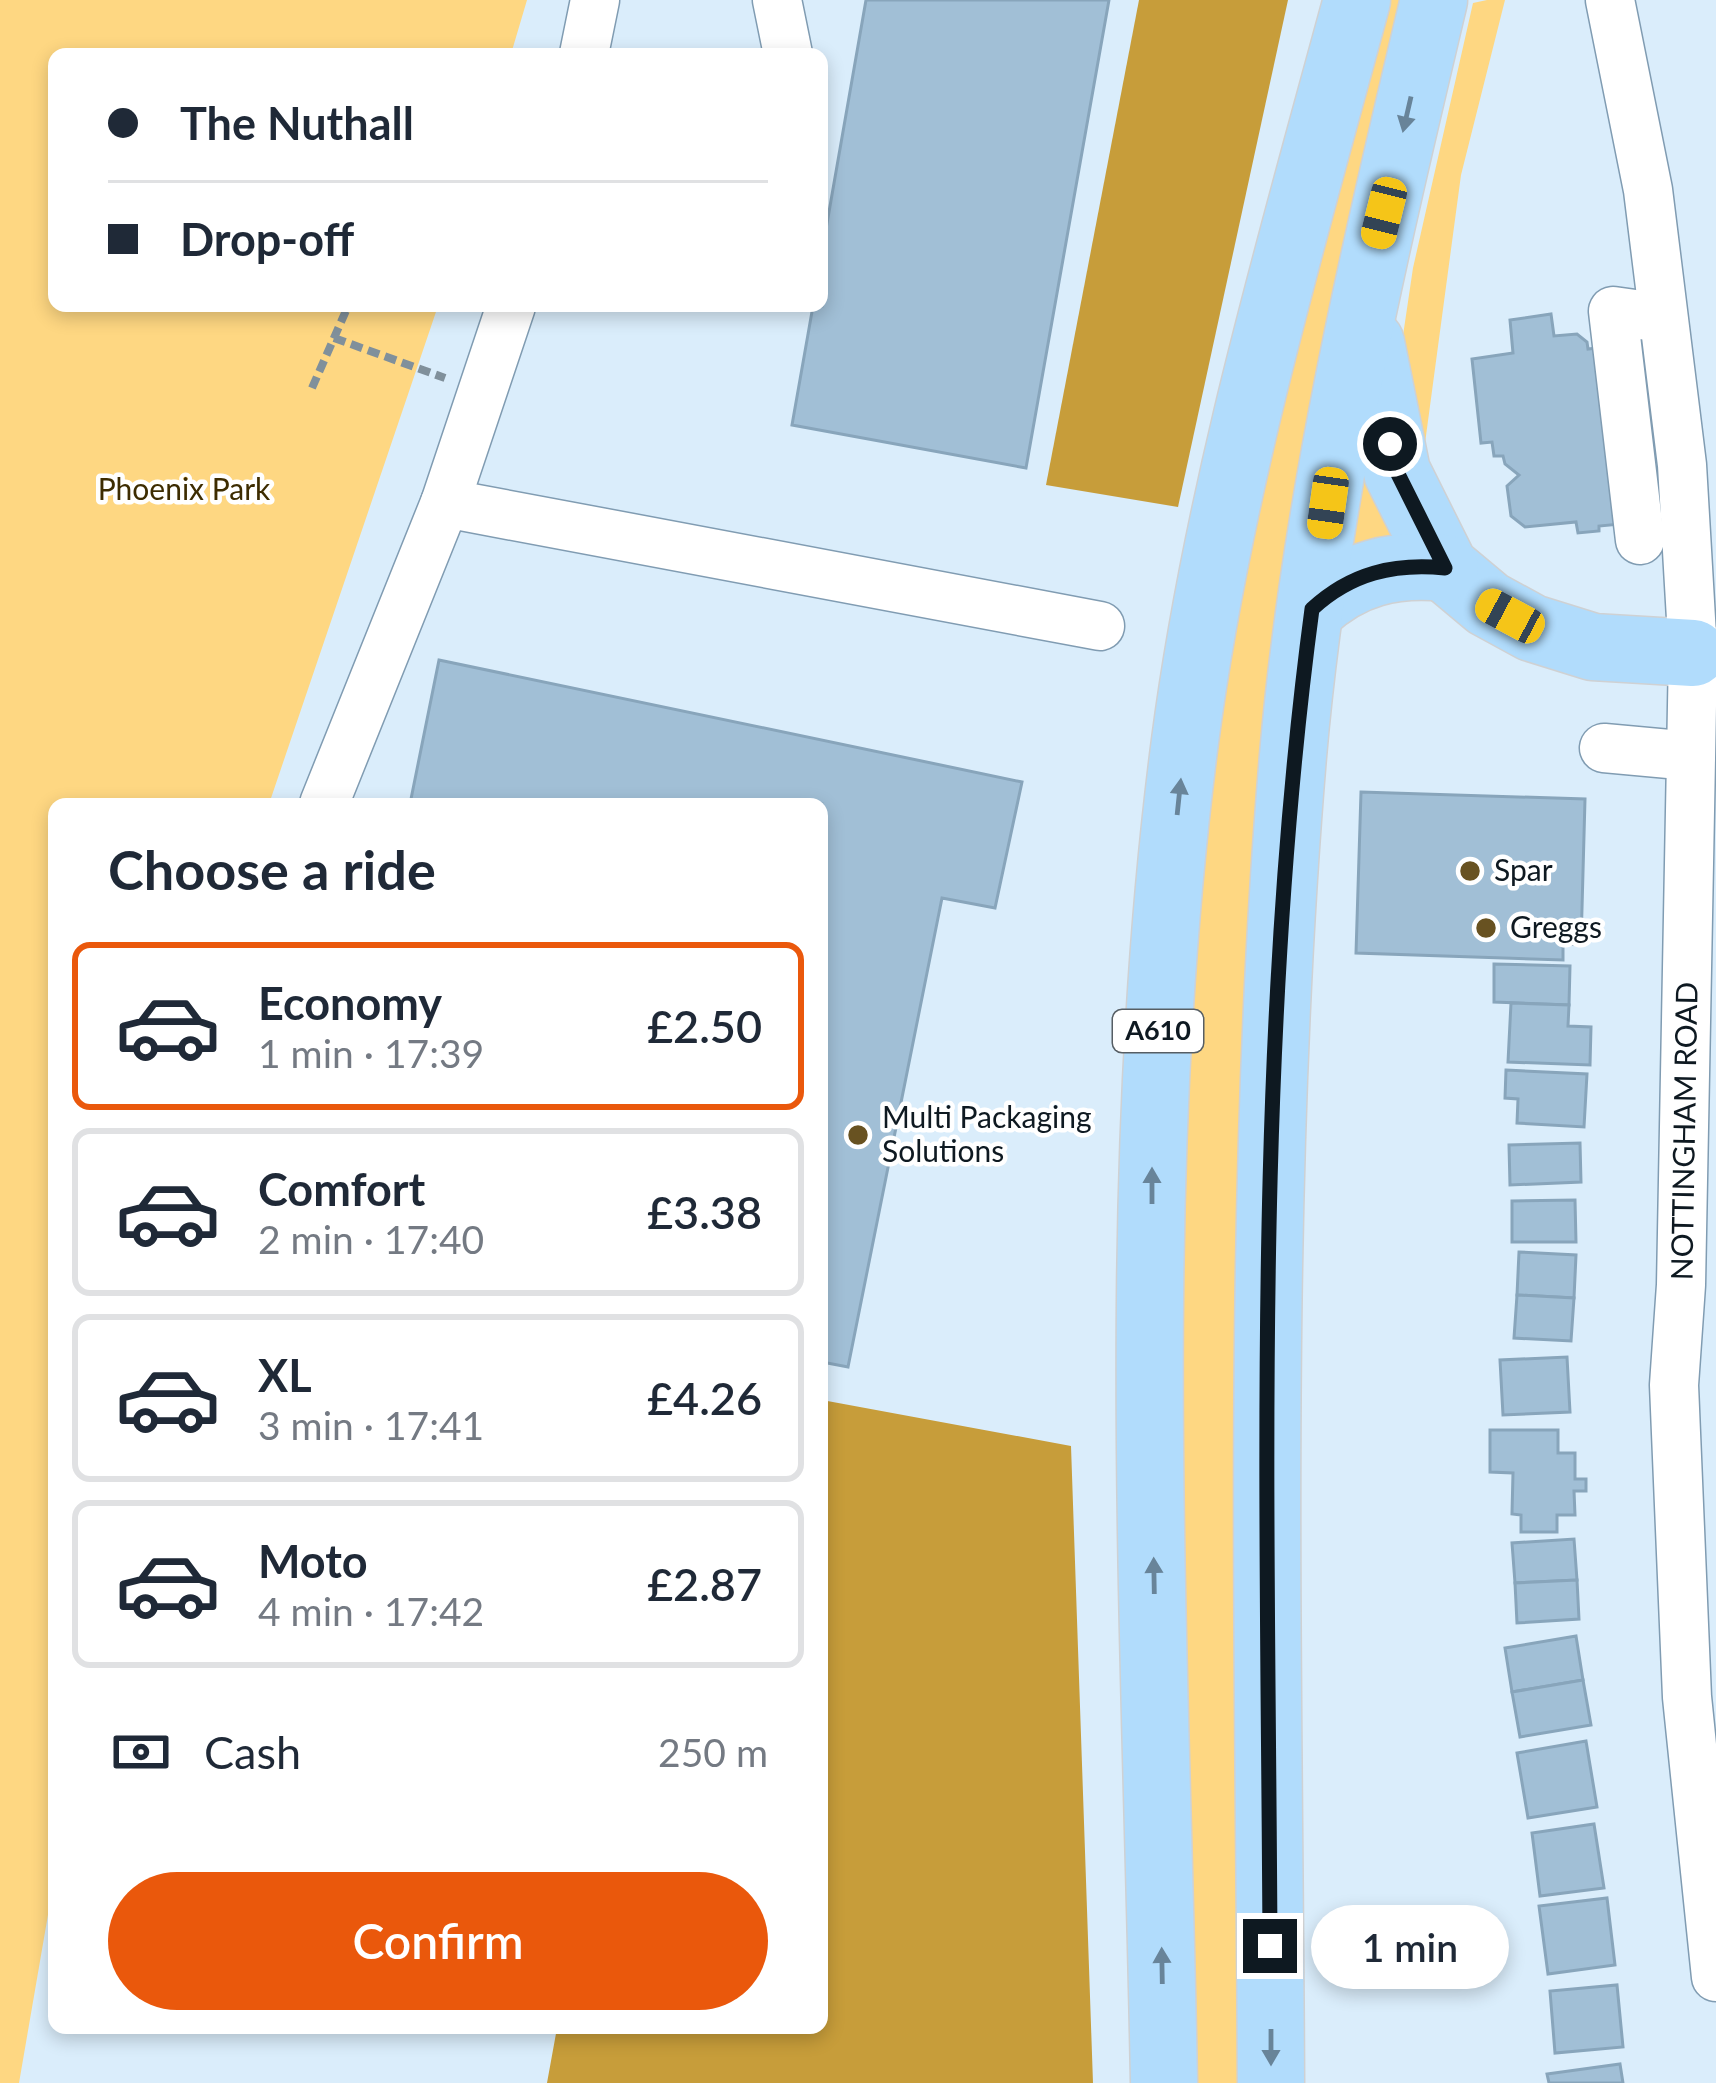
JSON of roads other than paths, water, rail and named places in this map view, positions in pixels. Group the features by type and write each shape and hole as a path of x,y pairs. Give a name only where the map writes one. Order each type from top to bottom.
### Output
{"highway":[{"name":"A610","path":"1164,2083 1152,1448 1152,1147 1163,940 1186,737 1222,527 1271,318 1357,0"},
{"path":"1271,2083 1269,1446 1274,1058 1294,752 1312,609 1363,298 1434,0"},
{"path":"1363,298 1397,472 1445,568 1488,604 1532,628 1593,647 1693,653"},
{"path":"1312,609 1330,592 1386,568 1445,568"}],"street":[{"path":"585,48 595,0"},
{"path":"777,0 787,48"},
{"name":"NOTTINGHAM ROAD","path":"1610,0 1648,190 1682,465 1693,653 1682,1285 1695,1386 1688,1697 1716,1977"},
{"path":"1640,539 1613,310 1663,318"},
{"path":"326,798 445,503 509,312"},
{"path":"445,503 1100,626"},
{"path":"1604,748 1691,756"}],"place":[{"name":"Spar","path":"1470,871"},
{"name":"Greggs","path":"1486,928"},
{"name":"Multi Packaging Solutions","path":"858,1135"}],"park label":[{"name":"Phoenix Park","path":"184,490"}]}
